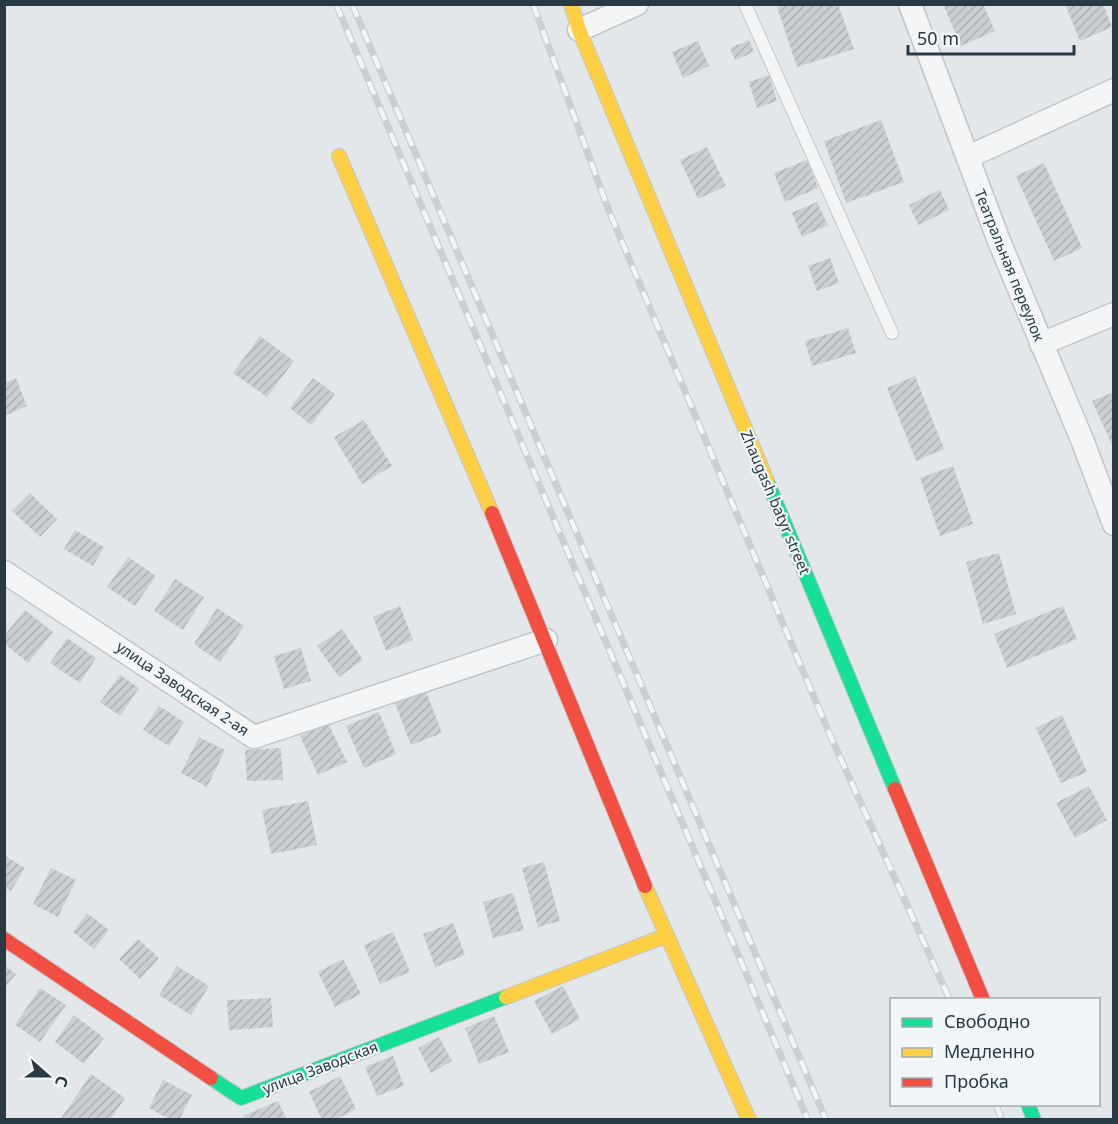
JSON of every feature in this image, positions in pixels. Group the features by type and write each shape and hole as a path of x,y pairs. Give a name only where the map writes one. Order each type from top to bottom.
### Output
{"street":[{"name":"Zhaugash batyr street","path":"571,4 579,30 983,998"},
{"path":"579,30 637,4"},
{"name":"Театральная переулок","path":"910,4 1041,344 1083,442 1113,524"},
{"path":"968,157 1113,90"},
{"path":"339,156 546,640 665,936 749,1119"},
{"path":"1041,344 1113,314"},
{"name":"улица Заводская 2-ая","path":"4,572 254,736 546,640"},
{"name":"улица Заводская","path":"4,939 241,1098 665,936"}],"lane":[{"path":"745,4 892,333"}],"building":[{"path":"784,4 838,4 854,49 797,67 777,7"},
{"path":"943,4 983,4 995,31 961,46"},
{"path":"1065,4 1103,4 1112,27 1080,41"},
{"path":"749,40 754,52 735,60 730,48"},
{"path":"698,41 709,66 683,78 672,52"},
{"path":"769,75 777,101 757,108 749,82"},
{"path":"881,120 904,182 846,203 824,141"},
{"path":"707,147 726,186 698,199 680,160"},
{"path":"807,160 818,188 785,202 774,173"},
{"path":"1044,163 1082,248 1054,261 1016,176"},
{"path":"940,190 949,210 918,225 909,205"},
{"path":"817,202 828,225 802,237 792,213"},
{"path":"830,258 839,283 817,291 808,266"},
{"path":"848,328 856,353 812,366 805,341"},
{"path":"260,336 294,361 267,397 233,373"},
{"path":"915,376 944,449 916,461 887,388"},
{"path":"16,378 27,406 4,416 4,383"},
{"path":"313,378 335,394 311,425 290,408"},
{"path":"1114,392 1114,449 1092,401"},
{"path":"364,420 392,466 362,484 334,437"},
{"path":"953,466 973,524 940,536 920,478"},
{"path":"30,493 57,519 40,537 12,511"},
{"path":"75,530 104,547 93,566 64,549"},
{"path":"999,553 1016,614 983,624 966,562"},
{"path":"128,557 156,576 135,606 107,587"},
{"path":"175,579 204,597 183,630 154,611"},
{"path":"400,606 413,640 386,651 373,617"},
{"path":"1063,606 1077,639 1007,668 994,634"},
{"path":"217,608 244,626 220,662 194,644"},
{"path":"25,610 53,632 28,663 4,643 4,636"},
{"path":"342,629 363,660 339,677 317,646"},
{"path":"67,638 96,658 80,683 50,663"},
{"path":"301,648 311,681 284,689 274,656"},
{"path":"120,675 139,688 120,716 100,702"},
{"path":"425,689 442,733 411,745 394,701"},
{"path":"159,706 184,722 169,746 143,730"},
{"path":"379,712 396,754 364,768 346,726"},
{"path":"1062,715 1087,772 1061,783 1036,728"},
{"path":"328,723 347,762 318,775 300,736"},
{"path":"199,737 225,750 207,787 181,773"},
{"path":"281,748 283,780 247,781 245,750"},
{"path":"1089,786 1107,820 1075,838 1056,803"},
{"path":"308,801 317,845 271,854 262,810"},
{"path":"4,855 25,868 11,891 4,887"},
{"path":"544,862 560,921 538,927 522,868"},
{"path":"51,868 76,880 58,917 33,904"},
{"path":"513,893 524,930 493,938 483,902"},
{"path":"87,913 109,930 94,949 73,932"},
{"path":"453,923 465,955 435,967 423,934"},
{"path":"393,932 410,972 380,984 364,945"},
{"path":"138,939 159,958 140,979 119,959"},
{"path":"343,959 361,994 335,1007 318,972"},
{"path":"4,965 16,974 4,988"},
{"path":"177,966 209,986 191,1015 159,995"},
{"path":"563,986 580,1019 552,1034 534,1001"},
{"path":"40,988 66,1005 40,1042 15,1025"},
{"path":"271,998 273,1027 229,1030 227,1000"},
{"path":"74,1015 104,1038 84,1064 55,1042"},
{"path":"494,1016 509,1052 479,1064 465,1028"},
{"path":"439,1037 452,1061 431,1073 418,1048"},
{"path":"393,1056 404,1086 377,1096 365,1067"},
{"path":"91,1074 125,1098 110,1120 60,1120"},
{"path":"340,1076 356,1109 335,1120 322,1120 309,1092"},
{"path":"163,1080 192,1095 179,1120 171,1120 149,1108"},
{"path":"278,1101 287,1120 245,1120 243,1116"}],"railway":[{"path":"336,4 808,1120"},
{"path":"352,4 826,1120"},
{"path":"533,4 609,211 830,735 949,998"},
{"path":"997,1106 1002,1120"}],"traffic: fast":[{"path":"767,481 895,789"},
{"path":"211,1078 241,1098 506,997"},
{"path":"1029,1106 1034,1120"}],"traffic: slow":[{"path":"571,4 579,30 767,481"},
{"path":"339,156 492,513"},
{"path":"645,886 749,1120"},
{"path":"506,997 665,936"}],"traffic: jam":[{"path":"492,513 645,886"},
{"path":"895,789 982,998"},
{"path":"4,939 211,1078"}]}
